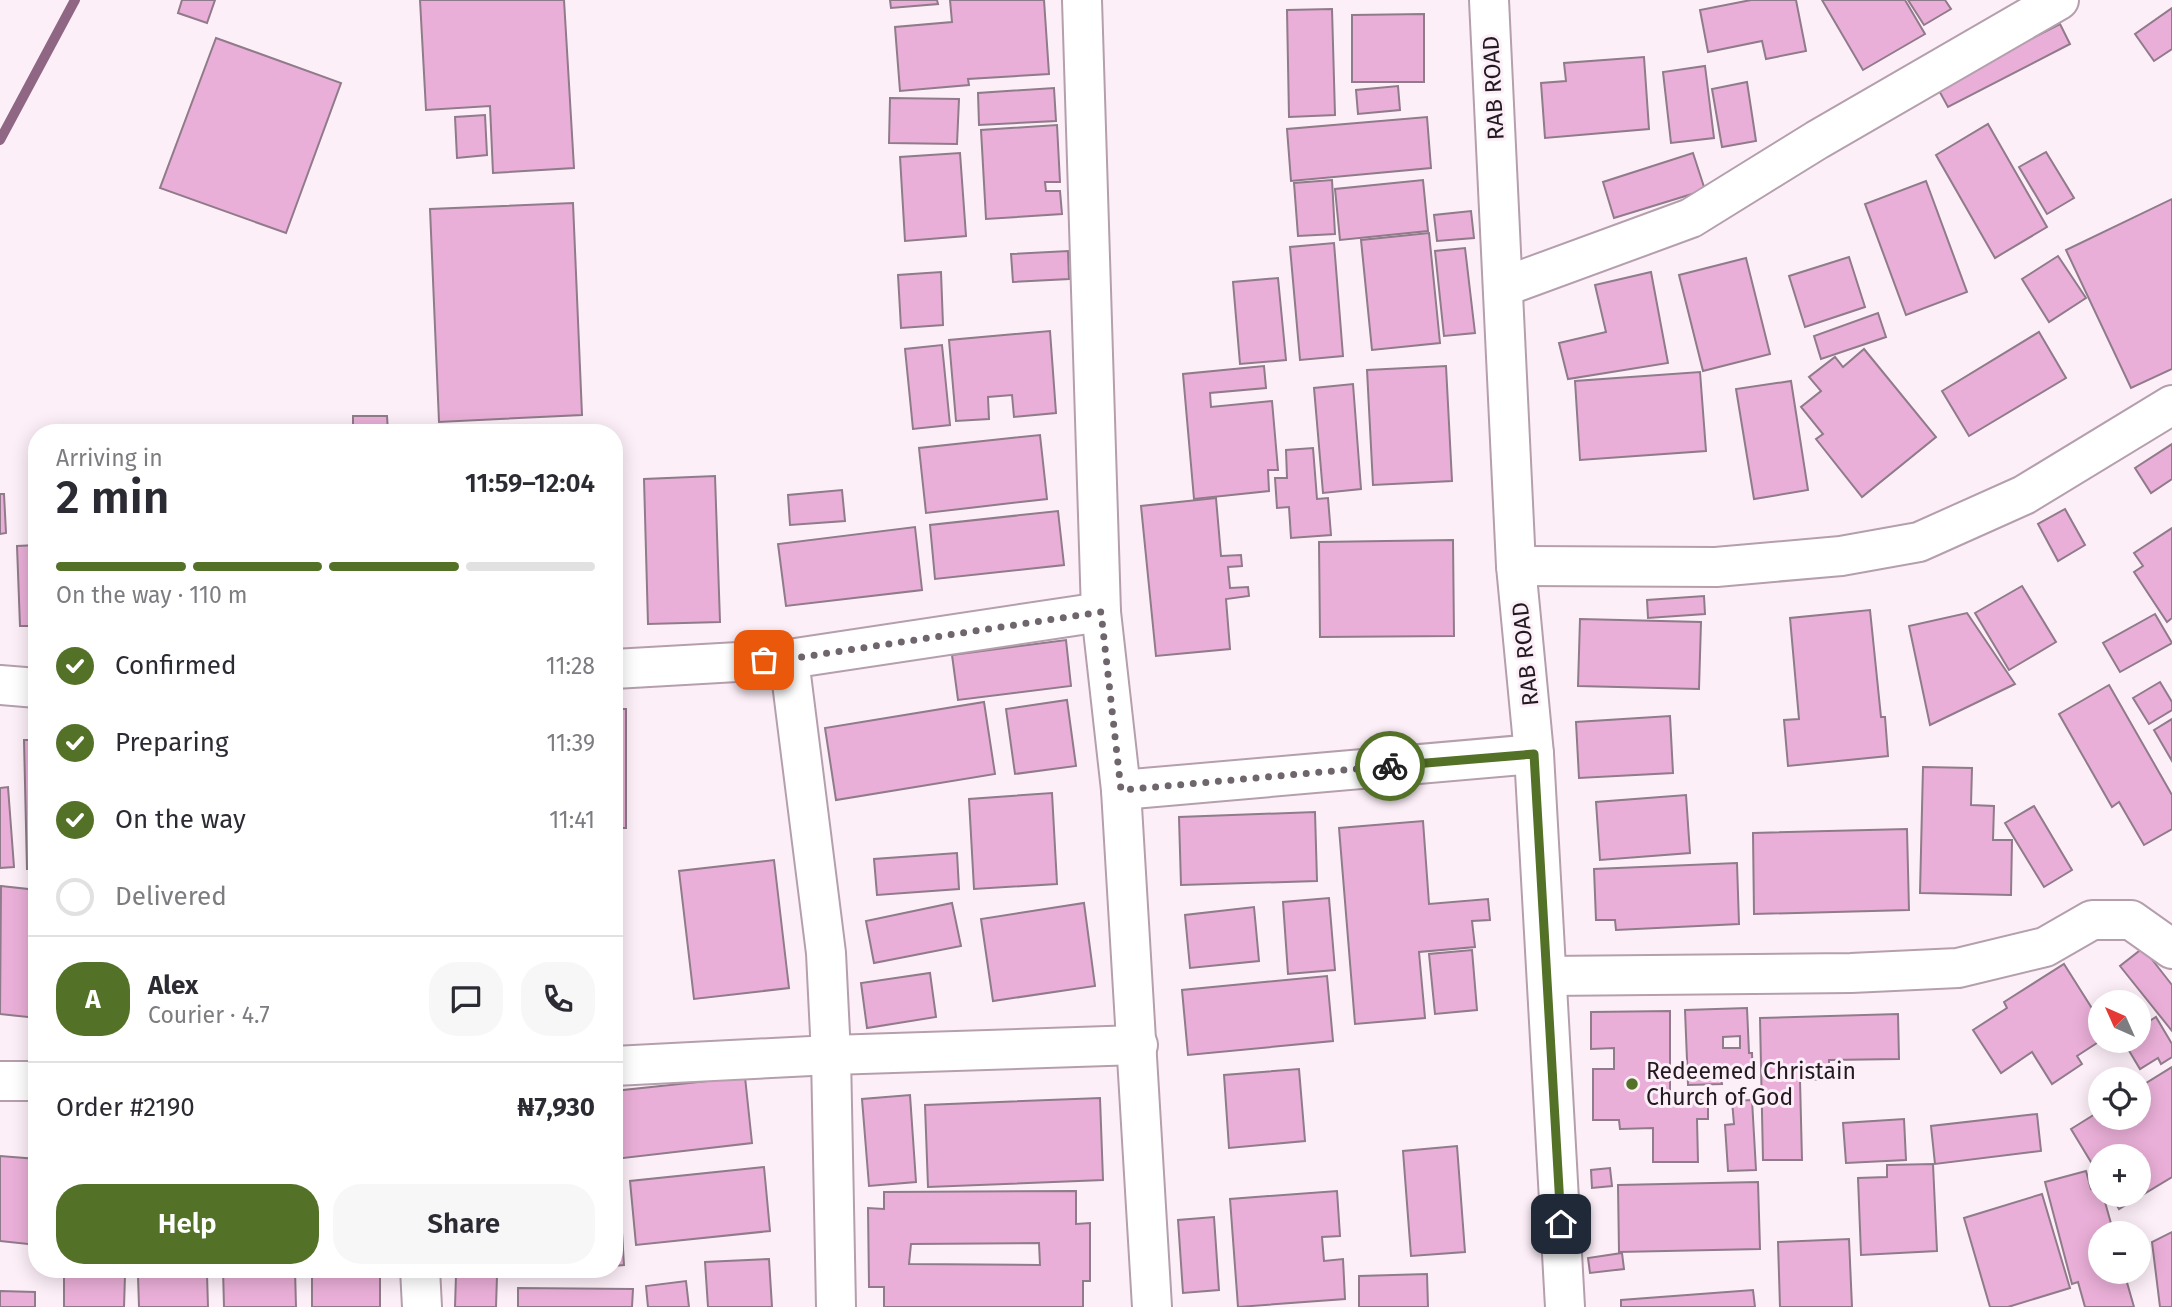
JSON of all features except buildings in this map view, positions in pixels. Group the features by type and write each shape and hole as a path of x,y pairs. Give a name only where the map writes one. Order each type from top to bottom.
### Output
{"street":[{"path":"1082,0 1101,612 1121,790 1152,1307"},
{"name":"RAB ROAD","path":"1489,0 1516,566 1534,754 1565,1307"},
{"path":"1503,288 1691,218 2059,0"},
{"path":"1516,566 1716,567 1842,556 1919,542 2024,495 2172,405"},
{"path":"623,668 789,659 1101,612"},
{"path":"789,659 826,953 831,1055 836,1307"},
{"path":"0,685 28,687"},
{"path":"1121,790 1534,754"},
{"path":"1547,976 1851,973 1958,968 2045,947 2092,920 2131,920 2172,949"},
{"path":"623,1066 831,1055 1138,1045"},
{"path":"0,1081 28,1081"},
{"path":"420,1278 422,1307"}],"waterway":[{"path":"0,140 75,0"}],"way so far":[{"path":"764,660 789,659 1101,612 1121,790 1390,766"}],"place":[{"name":"Redeemed Christain Church of God","path":"1632,1084"}],"route":[{"path":"1390,766 1534,754 1561,1224"}]}
